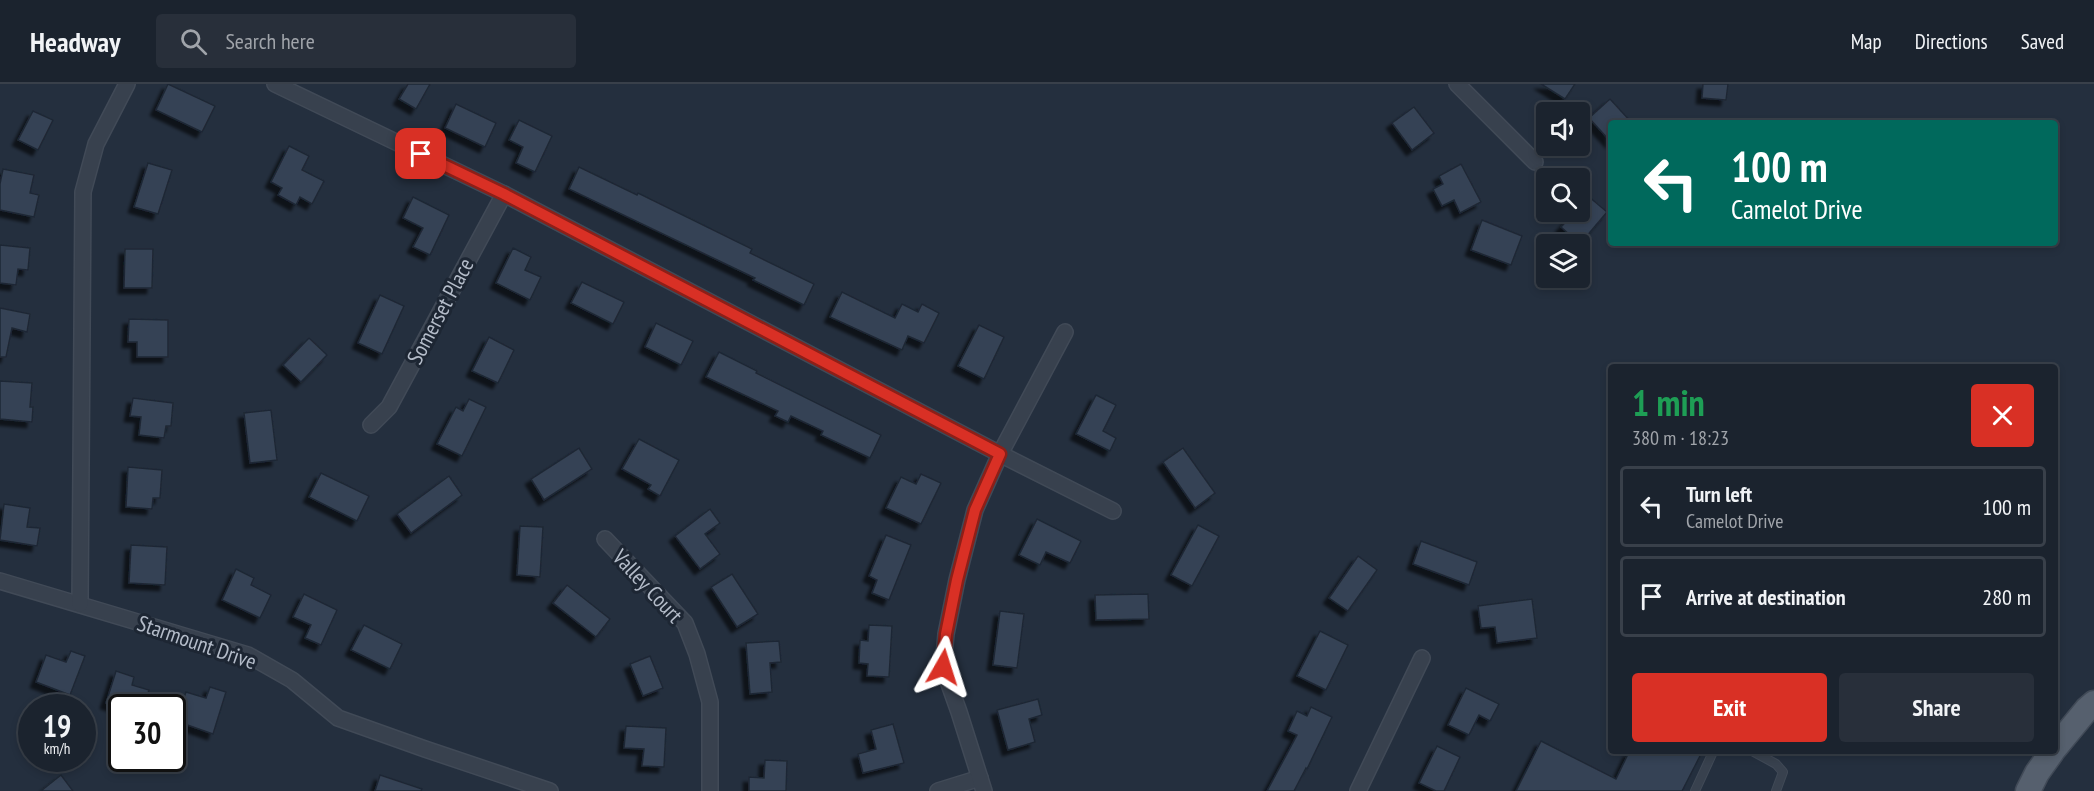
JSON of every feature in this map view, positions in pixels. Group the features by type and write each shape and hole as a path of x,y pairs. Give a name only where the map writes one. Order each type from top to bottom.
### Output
{"main road":[{"path":"2058,744 2094,703"},
{"path":"2028,791 2051,754"}],"street":[{"path":"80,604 83,192 96,144 127,84"},
{"path":"275,84 504,194 1113,511"},
{"path":"1457,84 1535,162"},
{"name":"Somerset Place","path":"371,425 389,406 504,194"},
{"path":"938,791 982,784 943,667 946,634 975,510 1000,454 1065,332"},
{"name":"Valley Court","path":"605,539 685,623 697,654 710,702 710,791"},
{"name":"Starmount Drive","path":"0,580 248,656 292,680 338,717 550,791"},
{"path":"1358,791 1422,658"}],"lane":[{"path":"1695,791 1712,754"},
{"path":"1758,754 1776,764 1783,772 1776,791"}],"building":[{"path":"168,84 215,106 202,132 156,110"},
{"path":"408,84 430,84 416,109 399,99"},
{"path":"1541,84 1575,84 1565,99"},
{"path":"1703,84 1728,84 1726,100 1702,98"},
{"path":"1610,99 1629,120 1608,120 1608,139 1590,117"},
{"path":"456,104 496,123 485,147 445,128"},
{"path":"1414,107 1434,133 1412,150 1392,123"},
{"path":"33,111 53,120 38,150 18,140"},
{"path":"519,120 552,136 535,172 516,163 523,147 509,140"},
{"path":"289,146 309,156 302,170 324,181 312,204 300,197 296,205 278,195 282,188 271,182"},
{"path":"148,163 172,170 158,214 134,207"},
{"path":"1461,164 1481,202 1460,213 1454,200 1442,206 1433,189 1443,184 1439,176"},
{"path":"579,167 752,249 750,253 814,284 804,305 753,280 755,278 569,189"},
{"path":"3,169 34,175 30,193 39,195 34,217 0,210 0,184"},
{"path":"413,197 449,215 430,255 413,247 423,228 403,218"},
{"path":"1590,198 1607,212 1588,234 1569,234 1561,227 1566,222 1590,222"},
{"path":"1482,220 1522,236 1511,265 1471,250"},
{"path":"0,245 30,248 28,270 18,269 16,285 0,283"},
{"path":"513,248 531,257 525,270 541,277 530,300 496,283"},
{"path":"125,249 153,249 152,288 124,288"},
{"path":"582,282 624,302 613,324 571,303"},
{"path":"842,292 895,318 902,304 918,312 922,304 939,313 924,343 908,336 902,350 830,317"},
{"path":"380,295 404,306 382,354 358,343"},
{"path":"0,308 30,314 27,332 12,328 6,357 0,357"},
{"path":"129,319 168,320 168,357 137,357 137,342 128,342"},
{"path":"656,323 693,341 681,365 645,347"},
{"path":"979,325 1004,337 984,379 958,366"},
{"path":"489,337 514,350 498,383 472,371"},
{"path":"309,338 327,355 301,382 283,365"},
{"path":"719,352 757,371 756,373 881,435 870,458 821,435 823,431 791,416 788,422 775,416 778,411 706,377"},
{"path":"0,381 32,383 30,407 33,407 32,422 0,419"},
{"path":"1096,395 1116,405 1103,431 1116,438 1110,451 1076,434"},
{"path":"133,398 173,403 171,426 166,426 164,438 139,435 141,417 130,416"},
{"path":"469,399 486,407 462,456 437,444 456,407 463,411"},
{"path":"271,410 277,460 250,463 244,413"},
{"path":"639,439 679,460 660,496 648,489 651,485 622,469"},
{"path":"579,448 592,469 544,500 531,479"},
{"path":"1183,448 1215,493 1195,508 1163,462"},
{"path":"128,467 162,470 160,498 153,498 152,509 126,507"},
{"path":"321,473 369,496 357,521 309,497"},
{"path":"921,474 941,483 921,524 886,508 901,477 916,484"},
{"path":"449,476 462,495 411,533 397,514"},
{"path":"4,504 30,508 27,527 40,528 37,546 0,540"},
{"path":"710,509 720,523 705,534 720,554 700,569 675,536"},
{"path":"1037,519 1081,541 1070,563 1046,552 1040,565 1019,555"},
{"path":"1198,525 1219,536 1192,586 1171,575"},
{"path":"520,526 543,527 540,577 517,575"},
{"path":"886,535 911,545 889,600 872,593 877,580 869,576"},
{"path":"1421,541 1477,562 1469,585 1413,564"},
{"path":"131,545 167,547 165,585 129,583"},
{"path":"1358,556 1377,570 1348,611 1329,598"},
{"path":"236,569 254,578 251,585 271,595 260,618 222,600"},
{"path":"732,574 758,614 737,627 711,587"},
{"path":"567,585 610,619 596,637 553,603"},
{"path":"304,594 337,610 321,645 305,638 311,625 293,617"},
{"path":"1148,594 1149,619 1096,620 1095,595"},
{"path":"1532,599 1537,638 1497,643 1495,627 1481,628 1478,606"},
{"path":"1000,611 1024,614 1017,668 993,665"},
{"path":"364,625 402,644 390,669 351,650"},
{"path":"869,625 892,626 889,677 867,676 868,664 859,663 860,640 868,641"},
{"path":"1320,631 1348,645 1326,690 1297,676"},
{"path":"779,641 781,662 770,663 772,692 750,694 746,643"},
{"path":"71,651 85,656 70,694 36,682 46,655 66,662"},
{"path":"650,656 663,688 643,696 630,664"},
{"path":"116,671 134,677 132,685 149,690 148,694 109,694"},
{"path":"210,687 226,692 213,734 186,725 186,692 206,698"},
{"path":"1466,688 1499,704 1490,721 1479,715 1469,735 1448,725"},
{"path":"1038,699 1042,715 1029,719 1035,742 1008,750 997,710"},
{"path":"1311,707 1332,717 1307,769 1294,791 1267,791 1297,735 1288,731 1297,711 1307,716"},
{"path":"893,724 904,763 863,773 858,754 876,749 871,730"},
{"path":"626,726 666,728 664,767 642,766 644,749 624,748"},
{"path":"1541,741 1616,779 1628,754 1701,754 1682,791 1516,791"},
{"path":"1437,746 1460,757 1444,791 1436,791 1419,783"},
{"path":"765,760 787,761 786,791 749,791 749,777 764,778"},
{"path":"61,775 73,791 41,791"},
{"path":"380,775 422,789 421,791 375,791"}],"route":[{"path":"421,154 504,194 1000,454 975,510 957,580 946,634 943,667"}]}
